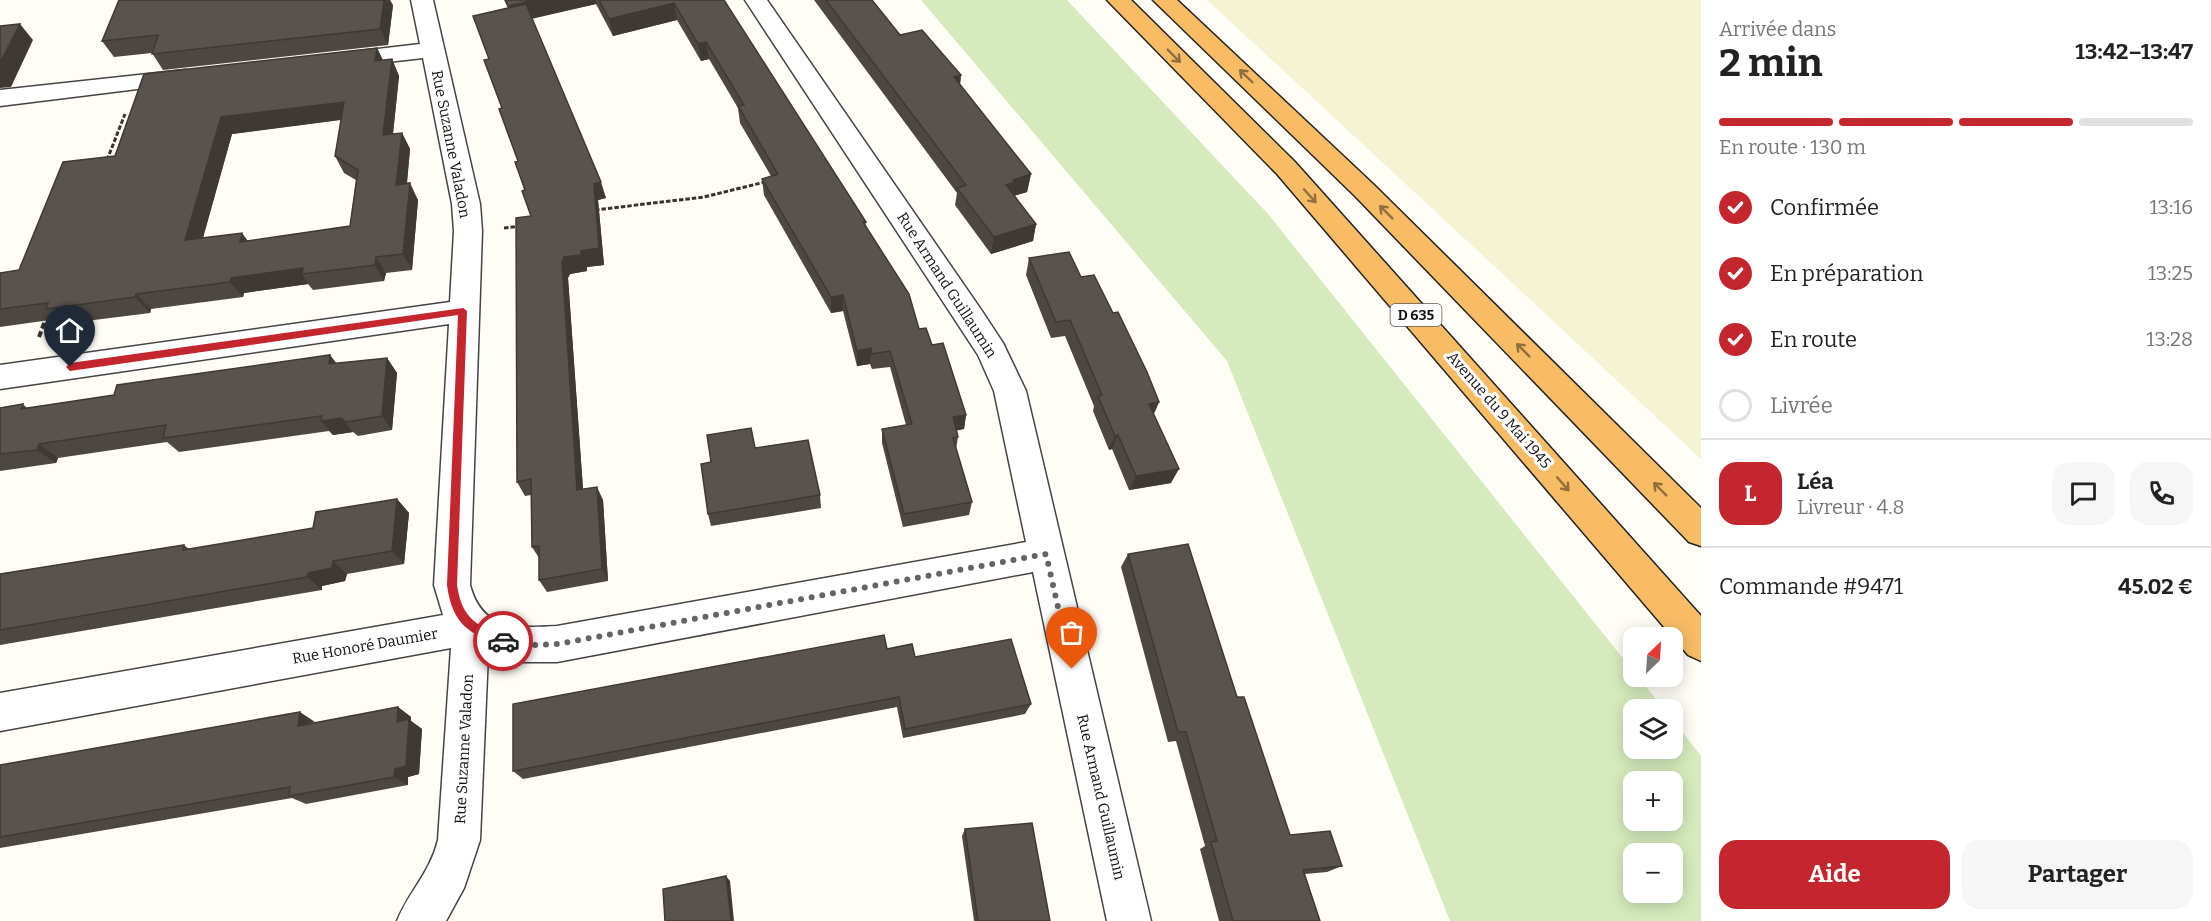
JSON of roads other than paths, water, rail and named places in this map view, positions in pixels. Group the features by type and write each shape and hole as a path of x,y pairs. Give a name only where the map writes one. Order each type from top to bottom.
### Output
{"highway":[{"path":"1112,0 1149,31"},
{"name":"Avenue du 9 Mai 1945","path":"1118,0 1261,143 1325,212 1701,643"},
{"path":"1164,0 1364,190 1701,531"}],"street":[{"name":"Rue Suzanne Valadon","path":"419,921 445,885 454,864 459,840 471,627 458,610 452,585 468,231 466,204 422,0"},
{"name":"Rue Armand Guillaumin","path":"756,0 992,351 1016,409 1046,554 1129,921"},
{"path":"314,63 432,50"},
{"path":"0,98 208,74"},
{"path":"12,375 463,311"},
{"path":"471,627 513,644 558,644 1046,554"},
{"name":"Rue Honoré Daumier","path":"0,712 471,627"}]}
